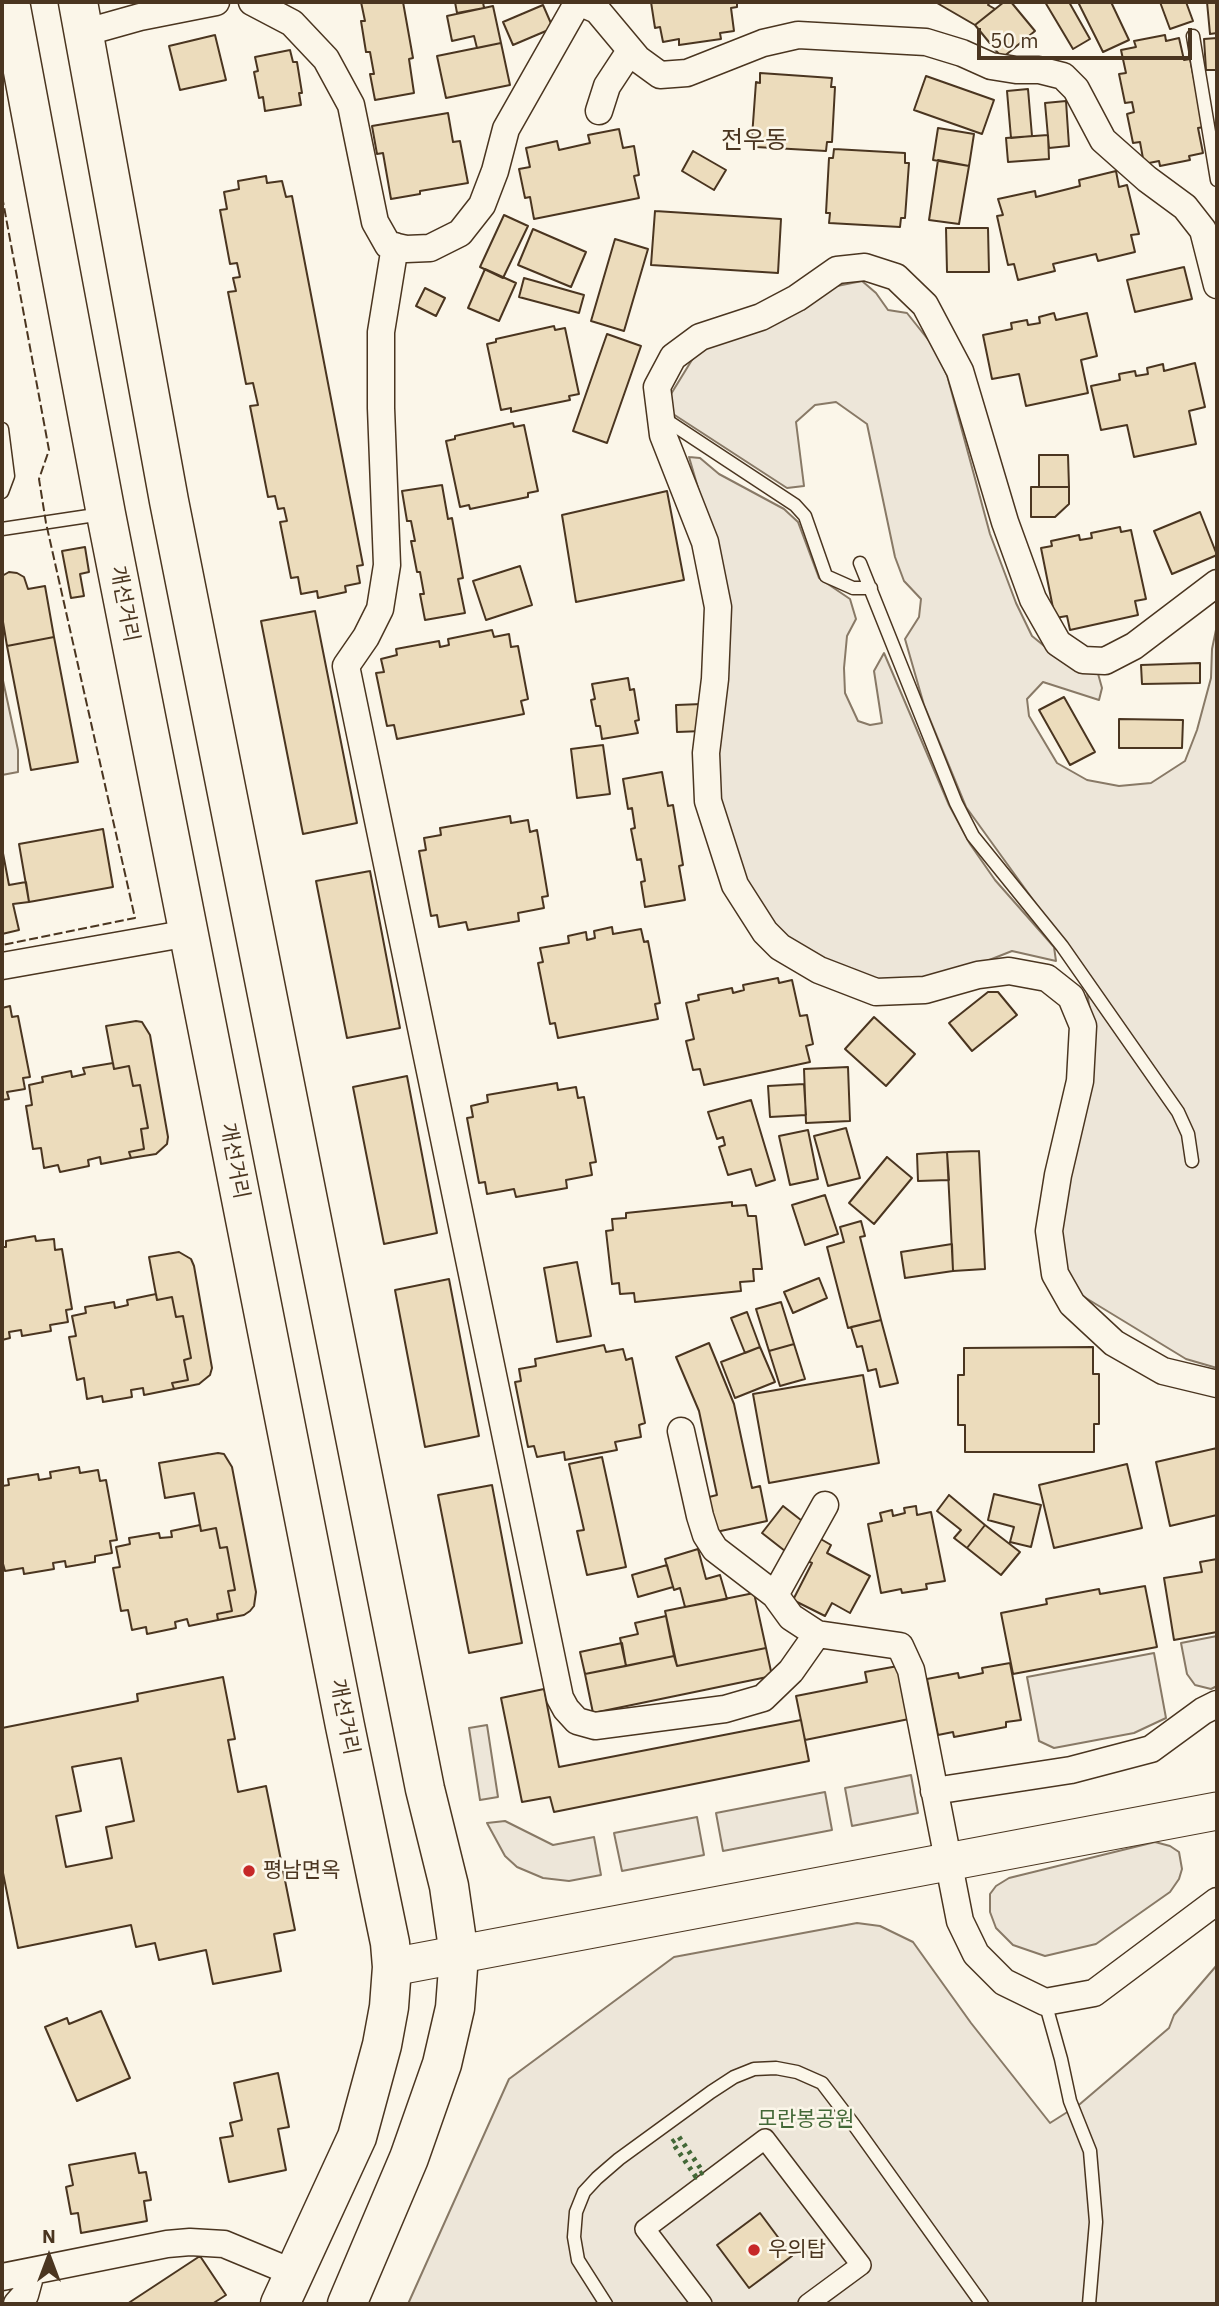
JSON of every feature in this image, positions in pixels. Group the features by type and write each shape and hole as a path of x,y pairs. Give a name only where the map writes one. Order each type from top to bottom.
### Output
{"main road":[{"name":"개선거리","path":"10,2 106,514 342,1712 384,1912 392,1967 389,2007 382,2045 357,2137 287,2288"},
{"path":"81,18 169,500 425,1789 449,1886 459,1955 455,2008 442,2064 408,2158 347,2304"},
{"path":"392,1967 1217,1811"}],"street":[{"path":"81,18 216,2"},
{"path":"252,2 292,23 326,59 351,105 375,222 388,244 406,249 430,248 460,233 481,205 495,171 506,129 578,2 597,10 638,59 660,75 687,73 764,43 799,35 926,41 962,52 991,66 1039,70 1063,76 1076,89 1103,140 1147,179 1185,207 1203,230 1217,285"},
{"path":"599,111 607,86 631,51"},
{"path":"396,246 381,332 387,565 380,610 346,666 560,1698 577,1721 596,1726 725,1709 764,1699 791,1671 817,1634"},
{"path":"1217,583 1134,646 1105,661 1083,660 1058,643 1033,599 1005,522 960,371 925,305 896,276 865,267 837,270 797,298 761,317 701,337 673,357 657,387 663,435 705,542 718,607 715,679 706,753 708,802 735,885 765,932 780,947 818,970 876,992 925,990 978,975 1009,971 1047,978 1071,997 1083,1026 1080,1081 1058,1175 1049,1231 1055,1274 1072,1304 1114,1343 1163,1371 1217,1384"},
{"path":"2,966 189,933"},
{"path":"681,1432 706,1535 715,1549 775,1595 791,1617 817,1634 900,1646 911,1670 960,1921 976,1954 1004,1982 1045,2002 1094,1993 1216,1905"},
{"path":"775,1595 825,1505"},
{"path":"934,1791 1071,1770 1151,1749 1203,1711 1217,1704"},
{"path":"702,2304 645,2229 765,2139 861,2264 808,2304"},
{"path":"2,2277 167,2244 190,2242 224,2244 287,2288"},
{"path":"17,2304 25,2295 31,2273"}],"lane":[{"path":"1193,36 1217,180"},
{"path":"660,416 795,505 805,516 826,576 853,588 871,588"},
{"path":"2,429 8,476 2,492"},
{"path":"2,529 106,514"},
{"path":"860,563 956,803 973,836 1062,946 1178,1112 1188,1134 1192,1161"},
{"path":"1059,988 1077,967"},
{"path":"1045,2002 1070,2101 1090,2151 1096,2222 1089,2304"},
{"path":"606,2304 578,2260 574,2237 576,2212 584,2192 611,2165 734,2077 754,2069 776,2068 797,2072 821,2084 854,2124 982,2304"}],"green space":[{"path":"862,281 876,293 888,310 907,313 934,347 947,375 990,534 1016,603 1032,636 1054,654 1097,670 1102,688 1099,700 1043,682 1027,699 1029,716 1057,763 1087,780 1119,786 1151,783 1185,761 1197,730 1211,678 1212,649 1217,625 1217,1368 1186,1359 1076,1292 1063,1260 1060,1228 1093,1028 1083,969 966,807 924,705 905,639 919,617 921,599 904,581 895,557 867,424 836,402 815,405 796,422 804,486 787,488 670,412 671,394 695,355 711,342 837,286"},
{"path":"689,457 700,458 719,474 784,509 798,522 819,578 850,599 856,619 847,636 845,693 858,721 870,725 882,723 874,671 884,653 949,805 970,844 995,880 1054,947 1056,961 1012,951 964,970 923,980 876,983 825,963 789,940 772,923 743,880 718,803 708,522"},
{"path":"2,676 18,750 18,772 2,775"},
{"path":"1217,1636 1217,1686 1211,1689 1195,1685 1187,1674 1181,1643"},
{"path":"1154,1653 1166,1718 1134,1733 1054,1748 1039,1741 1027,1677"},
{"path":"487,1725 498,1797 480,1800 469,1728"},
{"path":"911,1775 918,1813 852,1826 845,1788"},
{"path":"825,1792 832,1830 723,1851 716,1813"},
{"path":"697,1817 704,1855 622,1871 614,1833"},
{"path":"505,1821 553,1845 594,1837 601,1875 569,1881 543,1878 517,1867 505,1856 487,1823"},
{"path":"1155,1842 1179,1852 1182,1869 1179,1879 1170,1892 1096,1944 1045,1956 1013,1945 996,1928 990,1912 990,1894 996,1886 1009,1878"},
{"name":"모란봉공원","path":"857,1923 880,1926 913,1942 971,2023 1050,2123 1080,2104 1169,2028 1174,2015 1217,1965 1217,2304 408,2304 509,2079 674,1957"}],"building":[{"path":"361,2 403,2 413,58 409,59 414,93 375,100 370,74 374,74 370,52 366,52 361,21 365,21"},
{"path":"455,2 483,2 484,8 457,13"},
{"path":"651,2 737,2 737,7 731,8 734,31 720,33 721,39 679,45 679,39 663,42 660,27 655,28"},
{"path":"938,2 990,2 988,5 995,9 975,25"},
{"path":"1004,2 1011,2 1035,31 1002,58 975,25"},
{"path":"1045,2 1069,2 1090,39 1073,49"},
{"path":"1078,2 1111,2 1129,40 1103,52"},
{"path":"1160,2 1186,2 1193,21 1170,29"},
{"path":"1207,2 1217,2 1217,33 1210,34"},
{"path":"543,5 553,28 513,45 503,22"},
{"path":"493,6 501,43 477,48 474,36 452,41 447,16"},
{"path":"215,35 226,80 180,90 169,46"},
{"path":"1165,35 1166,41 1179,38 1184,60 1190,59 1204,127 1198,128 1203,153 1189,156 1190,160 1160,166 1159,161 1144,164 1140,142 1133,143 1127,114 1134,112 1132,102 1125,103 1119,74 1126,73 1121,50 1136,47 1134,41"},
{"path":"1217,38 1217,70 1206,70 1204,39"},
{"path":"501,43 510,85 446,98 437,56"},
{"path":"290,50 293,62 297,62 302,93 299,93 301,105 265,111 263,97 259,98 254,72 258,71 255,57"},
{"path":"760,73 832,78 831,87 835,87 832,142 827,142 826,151 756,147 756,137 752,137 756,82 760,83"},
{"path":"926,76 994,100 982,134 914,110"},
{"path":"1028,89 1032,136 1011,138 1007,91"},
{"path":"1066,101 1069,146 1049,148 1045,103"},
{"path":"448,113 453,142 460,141 468,183 391,199 383,153 377,154 372,126"},
{"path":"938,128 974,134 969,166 933,160"},
{"path":"619,129 623,148 634,146 639,175 634,176 639,198 534,219 530,197 525,198 519,169 530,167 526,148 557,141 559,150 590,143 588,135"},
{"path":"1048,135 1049,159 1008,162 1006,138"},
{"path":"834,149 905,153 905,163 909,163 905,218 901,218 900,227 829,223 830,213 826,213 829,158 833,158"},
{"path":"693,151 726,170 714,190 682,171"},
{"path":"938,160 969,166 959,224 929,220"},
{"path":"1116,171 1119,187 1127,185 1139,234 1131,235 1135,252 1098,261 1096,254 1053,264 1055,271 1018,280 1014,264 1008,265 997,216 1003,215 998,199 1035,191 1036,197 1080,186 1079,180"},
{"path":"266,176 267,183 282,181 286,197 292,196 363,565 357,566 360,583 345,586 346,592 318,598 317,591 301,594 298,577 291,578 280,522 287,521 284,508 278,509 275,496 268,497 250,406 258,405 253,383 246,384 228,292 236,291 233,278 240,277 237,263 230,264 220,210 227,209 224,192 239,189 238,181"},
{"path":"655,211 781,219 778,273 651,265"},
{"path":"504,215 528,226 503,278 480,267"},
{"path":"946,228 988,228 989,272 947,272"},
{"path":"533,229 586,252 571,287 518,265"},
{"path":"615,239 648,249 624,331 591,321"},
{"path":"1184,267 1192,299 1135,312 1127,280"},
{"path":"485,269 516,283 499,321 468,308"},
{"path":"524,278 584,295 579,313 519,297"},
{"path":"425,288 445,298 436,316 416,306"},
{"path":"1054,313 1056,320 1087,313 1097,356 1081,360 1088,393 1026,406 1019,374 992,379 983,335 1012,329 1011,323 1027,320 1028,325 1040,323 1039,317"},
{"path":"554,326 555,330 565,328 579,394 569,396 570,400 511,412 511,408 501,410 487,344 496,342 496,339"},
{"path":"607,334 641,346 607,443 573,431"},
{"path":"1195,363 1205,407 1189,411 1196,444 1134,457 1127,425 1101,430 1091,386 1120,380 1119,374 1135,371 1136,376 1148,374 1147,368 1163,364 1164,371"},
{"path":"513,423 514,427 524,425 538,491 528,493 528,497 470,509 469,505 460,507 446,441 455,439 455,436"},
{"path":"1039,455 1068,455 1069,487 1039,487"},
{"path":"442,485 448,519 452,518 463,578 458,579 465,613 425,620 420,594 424,594 411,541 415,541 411,521 407,521 402,491"},
{"path":"1031,487 1069,487 1069,504 1055,517 1031,517"},
{"path":"667,491 684,580 576,602 562,515"},
{"path":"1200,512 1217,555 1172,574 1154,531"},
{"path":"1120,527 1121,532 1131,530 1146,599 1135,601 1138,615 1070,630 1067,616 1055,618 1041,548 1052,546 1051,541 1079,535 1080,540 1092,538 1091,533"},
{"path":"85,547 89,572 80,574 84,596 71,598 62,551"},
{"path":"520,566 532,605 486,620 473,581"},
{"path":"9,572 24,577 28,589 45,586 54,637 7,646 2,616 2,576"},
{"path":"315,611 357,823 303,834 261,621"},
{"path":"492,630 494,637 509,634 511,647 518,646 528,699 521,701 524,714 397,739 394,725 387,726 376,673 384,672 381,659 397,655 396,649 439,641 440,647 449,645 448,639"},
{"path":"54,637 78,762 31,770 7,646"},
{"path":"1200,663 1200,683 1142,684 1141,665"},
{"path":"628,678 630,690 634,689 639,720 635,721 638,733 602,739 600,726 596,726 591,700 595,699 592,684"},
{"path":"1064,697 1095,752 1070,765 1039,710"},
{"path":"702,704 703,731 677,732 676,705"},
{"path":"1119,719 1183,720 1182,748 1119,748"},
{"path":"603,745 610,794 577,798 571,749"},
{"path":"662,772 668,806 673,805 683,865 679,866 685,900 645,907 641,882 645,881 641,859 637,860 631,829 635,828 632,808 628,809 623,779"},
{"path":"510,816 511,823 528,820 530,832 537,830 548,896 542,897 544,908 518,913 519,921 468,930 466,922 439,927 437,915 431,916 419,851 426,850 424,838 441,835 440,828"},
{"path":"103,829 113,887 29,902 19,844"},
{"path":"2,848 9,885 26,882 29,902 13,904 19,930 2,934"},
{"path":"370,871 400,1028 347,1038 316,881"},
{"path":"612,927 613,934 641,929 644,942 648,941 660,1003 655,1004 658,1019 558,1038 555,1023 550,1024 538,963 543,962 540,948 569,943 568,936 586,932 587,940 595,938 594,931"},
{"path":"778,978 779,983 792,980 800,1016 807,1015 813,1044 806,1046 810,1062 704,1085 700,1069 693,1070 686,1041 694,1039 686,1003 699,1000 698,995 732,988 733,993 744,990 743,985"},
{"path":"988,992 998,992 1017,1015 972,1051 949,1023"},
{"path":"10,1006 12,1017 18,1016 30,1077 23,1078 25,1089 7,1092 9,1099 2,1100 2,1008"},
{"path":"874,1017 915,1054 886,1086 845,1049"},
{"path":"142,1022 150,1035 168,1137 167,1144 156,1154 131,1158 129,1152 144,1149 141,1129 148,1128 140,1085 133,1086 129,1066 114,1069 106,1026"},
{"path":"113,1063 114,1069 129,1066 133,1086 140,1085 148,1128 141,1129 144,1149 129,1152 131,1158 101,1164 100,1157 88,1160 89,1166 60,1172 58,1165 44,1168 41,1148 33,1149 26,1106 32,1105 29,1085 43,1082 42,1077 71,1071 72,1077 85,1074 83,1068"},
{"path":"848,1067 850,1121 806,1123 804,1069"},
{"path":"407,1076 437,1233 384,1244 353,1087"},
{"path":"557,1083 558,1090 576,1087 578,1098 584,1097 596,1162 590,1163 592,1175 566,1180 567,1188 516,1197 514,1189 487,1194 485,1182 479,1183 467,1118 473,1117 471,1106 488,1102 487,1095"},
{"path":"804,1084 806,1115 770,1117 768,1086"},
{"path":"751,1100 775,1180 756,1186 751,1169 728,1175 719,1147 725,1145 723,1137 717,1139 708,1112"},
{"path":"846,1128 860,1178 828,1186 814,1136"},
{"path":"808,1130 818,1179 790,1185 779,1136"},
{"path":"979,1151 985,1269 953,1271 947,1152"},
{"path":"947,1152 949,1180 918,1181 917,1154"},
{"path":"887,1157 912,1178 874,1224 849,1203"},
{"path":"825,1195 838,1234 805,1245 792,1205"},
{"path":"732,1202 732,1206 746,1205 748,1216 756,1216 762,1269 753,1269 754,1281 740,1282 741,1291 635,1302 634,1293 620,1294 619,1283 612,1284 606,1231 613,1230 612,1219 626,1218 626,1213"},
{"path":"861,1221 865,1236 860,1237 881,1320 848,1328 827,1247 844,1242 840,1227"},
{"path":"35,1236 36,1241 54,1239 55,1250 62,1249 72,1309 66,1310 68,1322 50,1325 51,1331 22,1336 21,1330 9,1332 10,1338 2,1340 2,1247 6,1247 6,1241"},
{"path":"952,1244 953,1271 905,1278 901,1252"},
{"path":"179,1252 191,1259 194,1266 212,1368 210,1375 199,1384 174,1389 172,1383 188,1380 184,1360 191,1358 183,1316 176,1317 172,1297 157,1300 149,1257"},
{"path":"577,1262 591,1336 557,1342 544,1268"},
{"path":"819,1278 827,1298 793,1313 784,1292"},
{"path":"449,1279 479,1436 425,1447 395,1290"},
{"path":"156,1294 157,1300 172,1297 176,1317 183,1316 191,1358 184,1360 188,1380 172,1383 174,1389 144,1395 143,1388 131,1390 132,1397 103,1402 102,1396 87,1399 84,1378 77,1380 69,1337 76,1336 72,1316 86,1313 85,1307 114,1302 115,1308 128,1305 127,1300"},
{"path":"781,1302 794,1344 769,1351 756,1309"},
{"path":"747,1312 760,1347 745,1353 731,1318"},
{"path":"881,1320 898,1383 880,1387 876,1369 868,1371 862,1346 857,1347 851,1327"},
{"path":"709,1343 734,1404 752,1488 760,1486 767,1521 716,1532 709,1497 717,1495 699,1411 676,1357"},
{"path":"794,1344 805,1379 780,1386 769,1351"},
{"path":"604,1345 606,1352 623,1349 626,1360 632,1358 645,1423 639,1425 641,1437 615,1442 617,1450 565,1460 564,1452 537,1457 534,1446 528,1447 515,1382 521,1381 519,1369 536,1366 535,1359"},
{"path":"760,1347 775,1382 735,1398 721,1362"},
{"path":"1093,1347 1093,1374 1099,1374 1099,1424 1094,1424 1094,1452 965,1452 965,1425 958,1425 958,1375 964,1375 964,1348"},
{"path":"863,1375 879,1463 769,1483 753,1394"},
{"path":"1217,1448 1217,1515 1170,1526 1156,1462"},
{"path":"224,1454 232,1467 256,1592 254,1606 250,1611 244,1615 218,1620 217,1614 232,1611 228,1591 235,1590 227,1547 220,1548 216,1528 201,1531 194,1493 165,1498 159,1463"},
{"path":"602,1457 626,1567 587,1575 577,1531 584,1530 569,1464"},
{"path":"1127,1464 1142,1528 1054,1548 1039,1485"},
{"path":"79,1467 80,1473 98,1470 100,1481 106,1480 117,1540 110,1541 112,1553 95,1556 95,1562 66,1567 65,1561 53,1563 54,1569 24,1574 23,1568 5,1571 2,1560 2,1486 9,1485 8,1479 38,1474 39,1480 51,1478 50,1472"},
{"path":"492,1485 522,1643 469,1653 438,1495"},
{"path":"994,1494 1041,1505 1031,1547 1010,1542 1014,1527 988,1520"},
{"path":"949,1495 985,1525 967,1548 954,1538 961,1530 937,1511"},
{"path":"783,1506 806,1524 785,1551 762,1533"},
{"path":"916,1506 917,1515 931,1512 945,1581 926,1584 927,1589 902,1593 901,1589 881,1593 868,1524 882,1521 880,1513 892,1510 893,1516 905,1513 904,1508"},
{"path":"200,1525 201,1531 216,1528 220,1548 227,1547 235,1590 228,1591 232,1611 217,1614 218,1620 189,1626 187,1619 175,1622 176,1628 147,1634 146,1627 132,1630 128,1610 121,1611 113,1568 120,1567 116,1547 130,1544 129,1538 159,1533 160,1538 172,1537 171,1531"},
{"path":"985,1525 1020,1552 1001,1575 967,1548"},
{"path":"819,1538 831,1545 827,1553 870,1576 850,1613 832,1603 825,1616 793,1600 812,1563 807,1561"},
{"path":"698,1549 706,1579 720,1575 727,1599 685,1607 680,1588 674,1590 665,1559"},
{"path":"1217,1559 1217,1632 1174,1640 1164,1578 1202,1572 1200,1562"},
{"path":"667,1565 673,1587 638,1597 632,1575"},
{"path":"1145,1586 1157,1647 1013,1674 1001,1613 1047,1604 1046,1599 1099,1589 1100,1594"},
{"path":"754,1593 766,1648 677,1666 665,1611"},
{"path":"666,1616 674,1656 626,1666 620,1638 638,1634 635,1623"},
{"path":"622,1643 626,1666 585,1674 580,1652"},
{"path":"766,1648 772,1676 593,1713 585,1674 674,1656 677,1666"},
{"path":"1010,1663 1021,1720 1006,1722 1006,1727 954,1737 953,1732 938,1735 927,1679 958,1673 959,1678 983,1673 982,1668"},
{"path":"898,1666 909,1719 805,1740 796,1696 867,1682 865,1672"},
{"path":"223,1677 235,1739 228,1740 238,1792 266,1786 295,1930 274,1934 281,1971 213,1984 206,1950 159,1960 155,1943 136,1947 131,1925 18,1948 2,1868 2,1728 138,1701 137,1694","holes":["121,1758 134,1821 106,1827 112,1858 66,1867 56,1816 81,1811 72,1767"]},
{"path":"544,1689 559,1767 801,1720 809,1761 554,1812 550,1797 522,1802 501,1698"},
{"path":"101,2011 130,2078 77,2101 45,2027 67,2018 69,2024"},
{"path":"278,2073 289,2127 278,2129 286,2170 229,2182 220,2138 233,2136 230,2123 242,2120 234,2083"},
{"path":"135,2153 139,2173 146,2172 151,2200 144,2201 147,2221 81,2233 78,2213 71,2214 66,2187 73,2185 69,2165"},
{"name":"우의탑","path":"760,2213 792,2256 749,2288 717,2245"},
{"path":"200,2256 226,2295 212,2304 127,2304"}],"hedge":[{"path":"679,2137 703,2172 696,2177 672,2142 679,2137"}],"fence":[{"path":"2,196 49,450 39,479 46,523 135,918 2,945"}],"place":[{"name":"평남면옥","path":"249,1871"},
{"name":"우의탑","path":"754,2250"}],"district":[{"name":"전우동","path":"754,141"}]}
